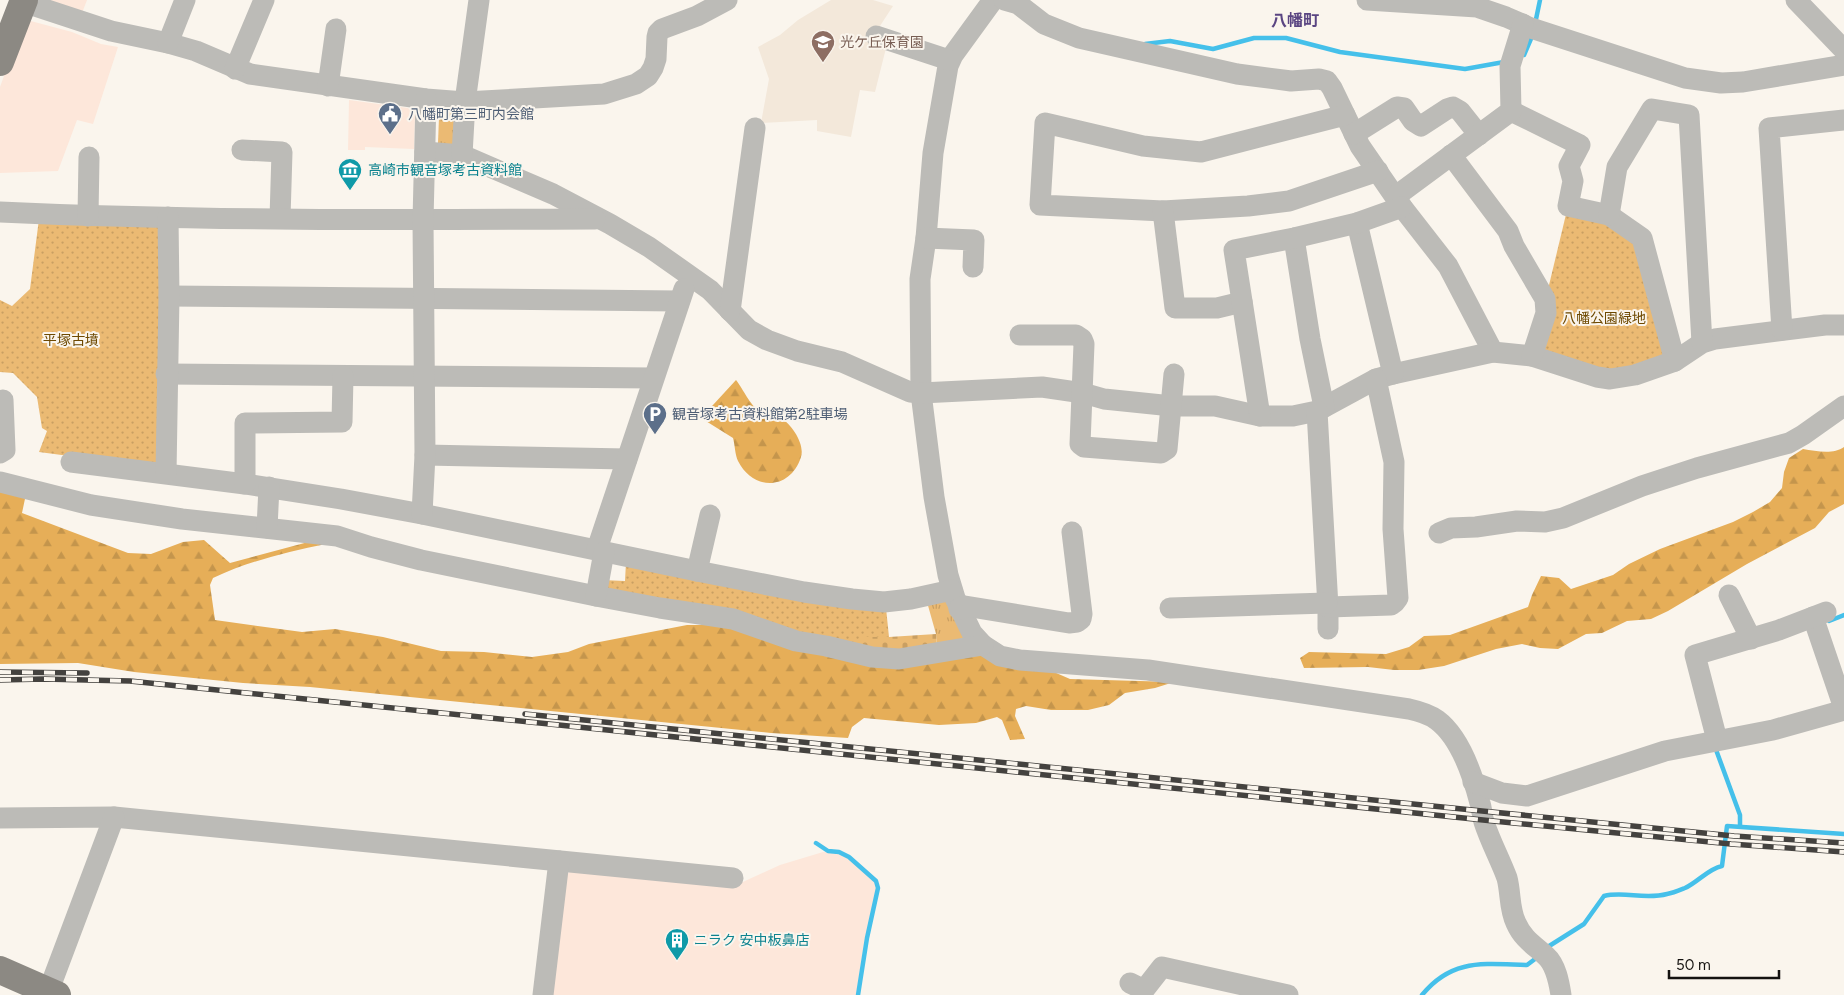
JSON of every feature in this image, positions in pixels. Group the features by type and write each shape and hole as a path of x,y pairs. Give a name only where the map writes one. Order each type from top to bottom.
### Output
{"main road":[{"path":"0,62 24,1"},
{"path":"0,970 53,991"}],"street":[{"path":"168,43 185,0"},
{"path":"235,69 264,0"},
{"path":"462,155 464,102 479,0"},
{"path":"24,1 112,31 196,51 235,69 258,76 426,99 464,102 604,94 636,84 648,76 653,68 656,59 658,33 662,29 694,8 727,0"},
{"path":"1493,352 1448,266 1360,146 1332,88 1326,82 1319,79 1291,81 1237,74 1079,38 1044,24 1018,4 1003,0 950,60 933,153 926,238 920,278 921,394 934,497 955,600 972,634 983,645 1000,656 1020,660 1148,670 1416,711 1436,719 1450,732 1458,743 1473,782 1483,820 1507,879 1512,913 1523,936 1542,953 1557,974 1561,995"},
{"path":"1367,0 1477,7 1685,78 1720,83 1743,82 1844,65"},
{"path":"1796,0 1844,50"},
{"path":"1511,111 1510,66 1523,24"},
{"path":"328,86 336,30"},
{"path":"876,36 950,60"},
{"path":"422,514 425,455 423,220 426,99"},
{"path":"1378,171 1289,201 1248,206 1163,211 1040,205 1045,123 1143,146 1201,152 1349,124 1397,107 1404,108 1420,126 1447,108 1453,107 1460,111 1479,135"},
{"path":"1609,215 1617,167 1652,109 1688,115 1702,343"},
{"path":"1260,416 1234,250 1357,223 1399,201 1451,155 1511,111"},
{"path":"1511,111 1580,145 1569,166 1574,181 1568,206 1609,215 1642,238 1675,361"},
{"path":"1782,330 1769,128 1844,120"},
{"path":"730,311 755,128"},
{"path":"242,150 282,152 280,218"},
{"path":"426,152 462,155 553,194 648,247 710,290 748,330 767,340 797,351 842,362 910,392 921,394 1042,387 1083,393 1104,399 1172,406 1215,406 1260,416 1293,416 1320,409 1384,376 1493,352 1532,356 1597,377 1610,379 1635,375 1675,361 1702,343 1730,336 1825,325 1844,325"},
{"path":"1451,155 1508,231 1514,246 1545,300 1546,314 1532,356"},
{"path":"88,216 90,157"},
{"path":"1163,211 1175,308 1217,308 1242,302"},
{"path":"0,212 88,216 423,220 598,219"},
{"path":"166,473 166,374 169,296 168,217"},
{"path":"1170,608 1391,605 1398,598 1393,529 1394,462 1384,376 1357,223"},
{"path":"926,238 974,240 973,268"},
{"path":"1294,238 1320,409 1328,629"},
{"path":"596,596 600,550 627,458 678,302 689,276"},
{"path":"169,296 678,302"},
{"path":"1020,335 1076,335 1082,339 1084,344 1080,444 1084,447 1161,453 1167,449 1174,374"},
{"path":"166,374 425,378 653,378"},
{"path":"245,484 246,423 342,422 343,376"},
{"path":"0,453 5,450 3,400"},
{"path":"1439,533 1452,528 1476,527 1517,521 1544,522 1563,518 1642,486 1697,468 1789,443 1844,406"},
{"path":"425,455 627,458"},
{"path":"71,462 245,484 422,514 804,592 884,602 911,599 955,600 965,606 1069,623 1081,619 1082,614 1072,532"},
{"path":"0,482 91,505 182,519 338,536 421,560 596,596 733,619 796,641 872,657 899,659 983,645"},
{"path":"267,528 270,488"},
{"path":"697,571 710,516"},
{"path":"1729,595 1751,639"},
{"path":"1473,782 1502,793 1527,796 1665,751 1772,730 1844,709 1819,614 1751,639 1695,655 1717,740"},
{"path":"0,818 114,817 733,878"},
{"path":"53,991 114,817"},
{"path":"544,995 559,861"},
{"path":"1130,983 1144,990 1162,967 1288,995"}],"shaded area":[{"path":"44,0 87,0 82,13"},
{"name":"光ケ丘保育園","path":"831,0 873,0 893,6 878,29 887,44 875,92 860,90 851,137 817,131 817,120 761,123 769,79 758,47 780,35 798,20"},
{"path":"27,20 72,32 101,44 118,47 93,124 77,120 58,171 0,173 0,87 24,21"},
{"path":"349,100 408,108 415,115 414,149 365,147 365,150 348,150"},
{"path":"823,852 839,853 848,857 875,881 878,888 865,938 856,995 552,995 565,876 572,870 732,887 780,865"}],"green space":[{"path":"445,112 459,112 453,147 438,143 439,117"},
{"name":"八幡公園緑地","path":"1568,206 1642,238 1675,361 1635,375 1532,356"},
{"name":"平塚古墳","path":"39,219 152,221 164,230 160,461 152,467 39,452 47,431 42,428 37,397 13,373 0,372 0,300 12,306 30,289"},
{"path":"736,380 754,406 759,410 778,416 797,435 801,446 801,457 796,468 789,476 780,481 762,482 753,478 738,461 733,438 701,418"},
{"path":"1844,447 1844,504 1829,512 1815,528 1747,564 1668,611 1651,619 1627,621 1602,633 1586,634 1558,649 1522,644 1496,649 1444,666 1418,670 1368,667 1304,668 1300,658 1309,652 1386,654 1409,647 1424,636 1450,635 1528,607 1541,576 1559,578 1571,589 1613,575 1629,564 1660,549 1733,522 1770,502 1782,488 1784,472 1789,458 1803,449 1830,452"},
{"path":"0,487 26,494 22,513 128,553 151,554 183,542 204,540 230,563 312,541 326,544 268,558 213,578 210,585 215,620 302,632 335,629 383,637 441,651 484,652 532,657 568,652 589,644 687,625 720,625 978,649 1047,669 1070,679 1174,682 1155,688 1125,693 1109,705 1088,710 1051,710 1026,706 1016,709 1015,716 1025,739 1010,740 1002,720 997,717 976,723 939,725 864,718 852,727 848,738 771,733 310,687 243,683 134,672 78,663 0,664"},
{"path":"626,562 886,608 889,637 861,637 861,651 606,595 602,580 625,581"},
{"path":"945,600 967,636 937,650 936,634 927,602"},
{"path":"936,634 937,650 861,651 861,637"}],"waterway":[{"path":"1535,24 1540,0"},
{"path":"1524,55 1533,34"},
{"path":"1145,44 1170,41 1213,49 1254,38 1286,38 1340,52 1465,69 1504,62"},
{"path":"1829,621 1844,615"},
{"path":"1715,747 1740,815 1740,826"},
{"path":"1546,948 1584,924 1604,896 1619,894 1659,896 1669,894 1685,888 1712,870 1722,866 1727,826 1844,834"},
{"path":"816,843 828,851 839,852 849,857 876,881 878,888 867,938 858,995"},
{"path":"1422,995 1433,983 1457,969 1483,964 1527,965 1539,956"}],"railway":[{"path":"0,672 87,673"},
{"path":"0,680 130,681 1483,820 1731,844 1844,852"},
{"path":"525,714 1734,836 1844,843"}],"place":[{"name":"光ケ丘保育園","path":"823,63"},
{"name":"八幡町第三町内会館","path":"390,135"},
{"name":"高崎市観音塚考古資料館","path":"350,191"},
{"name":"観音塚考古資料館第2駐車場","path":"655,435"},
{"name":"ニラク 安中板鼻店","path":"677,961"}],"district":[{"name":"八幡町","path":"1295,20"}]}
